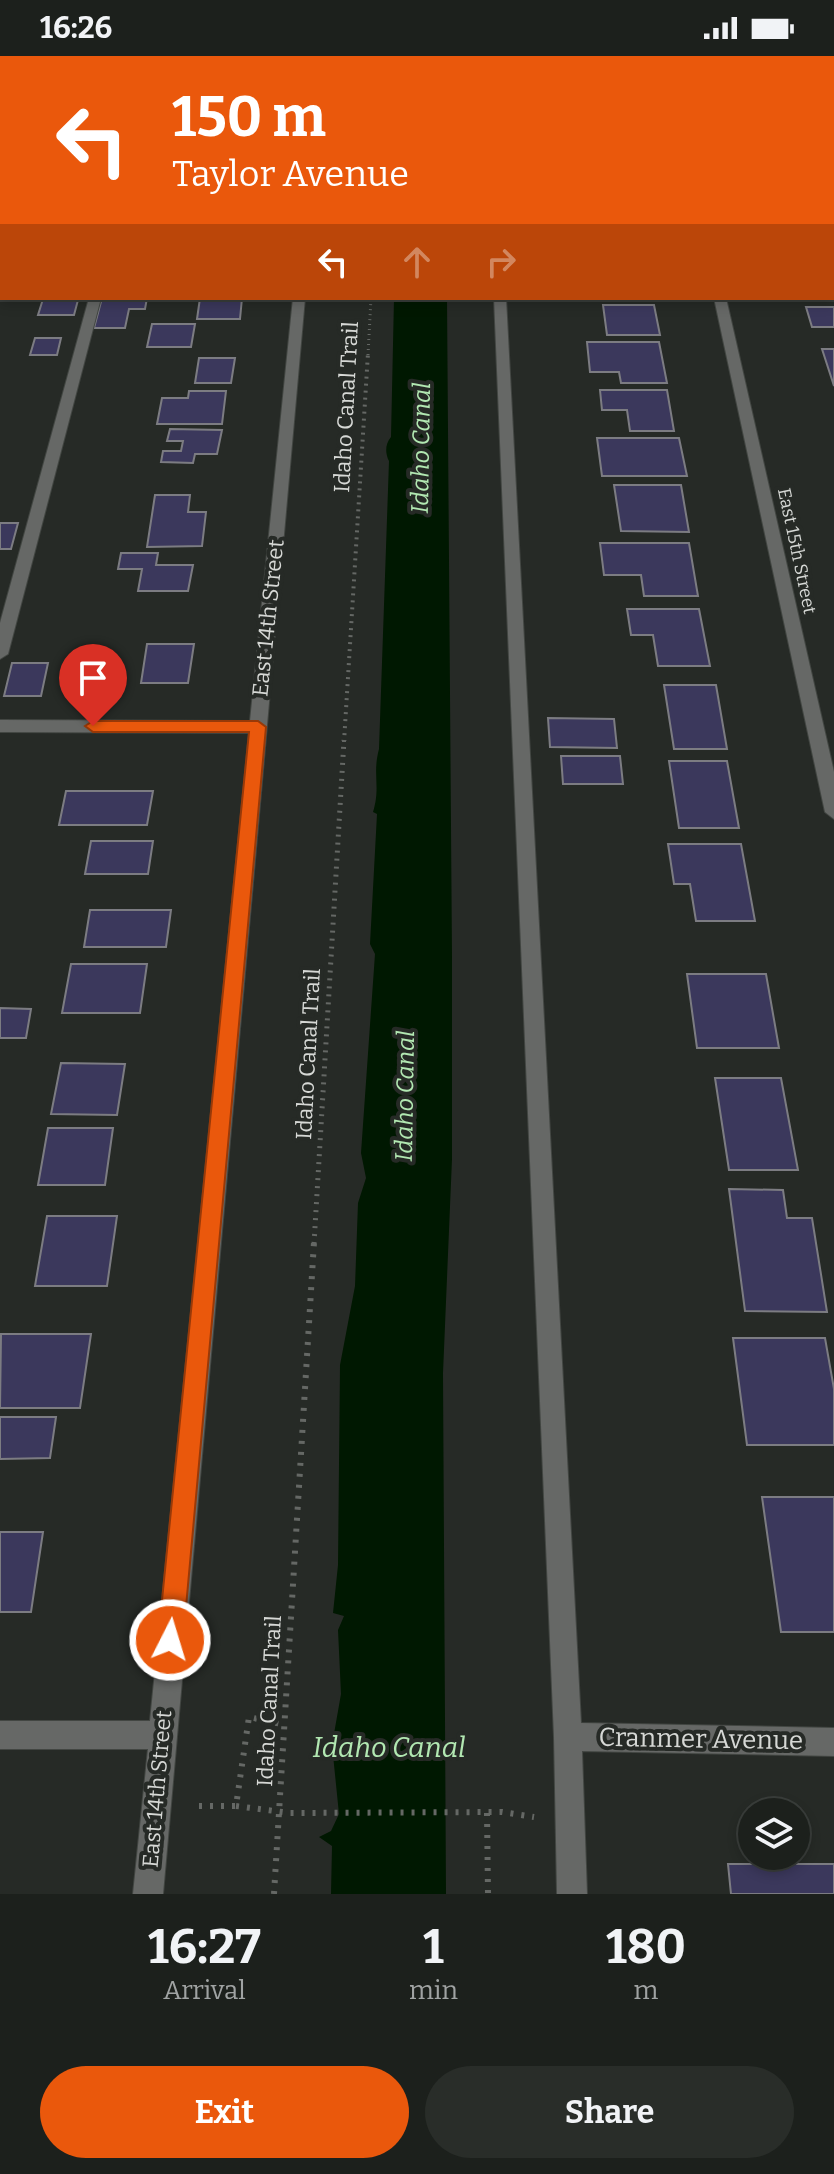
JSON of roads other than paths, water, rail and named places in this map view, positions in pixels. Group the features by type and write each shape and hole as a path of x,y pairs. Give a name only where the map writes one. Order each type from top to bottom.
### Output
{"street":[{"path":"0,654 94,300"},
{"name":"East 14th Street","path":"148,1894 299,300"},
{"path":"500,300 568,1737 572,1894"},
{"name":"East 15th Street","path":"720,300 834,812"},
{"path":"0,726 258,727"},
{"path":"0,1735 161,1735"},
{"name":"Cranmer Avenue","path":"568,1737 834,1742"}],"water":[{"name":"Idaho Canal","path":"394,300 447,300 452,1159 443,1373 446,1894 331,1894 332,1846 319,1837 331,1831 339,1814 332,1745 341,1694 338,1630 344,1616 333,1613 338,1565 340,1365 355,1286 358,1203 366,1178 361,1153 375,954 370,944 377,814 373,812 379,749 389,461 386,449 391,437"}]}
